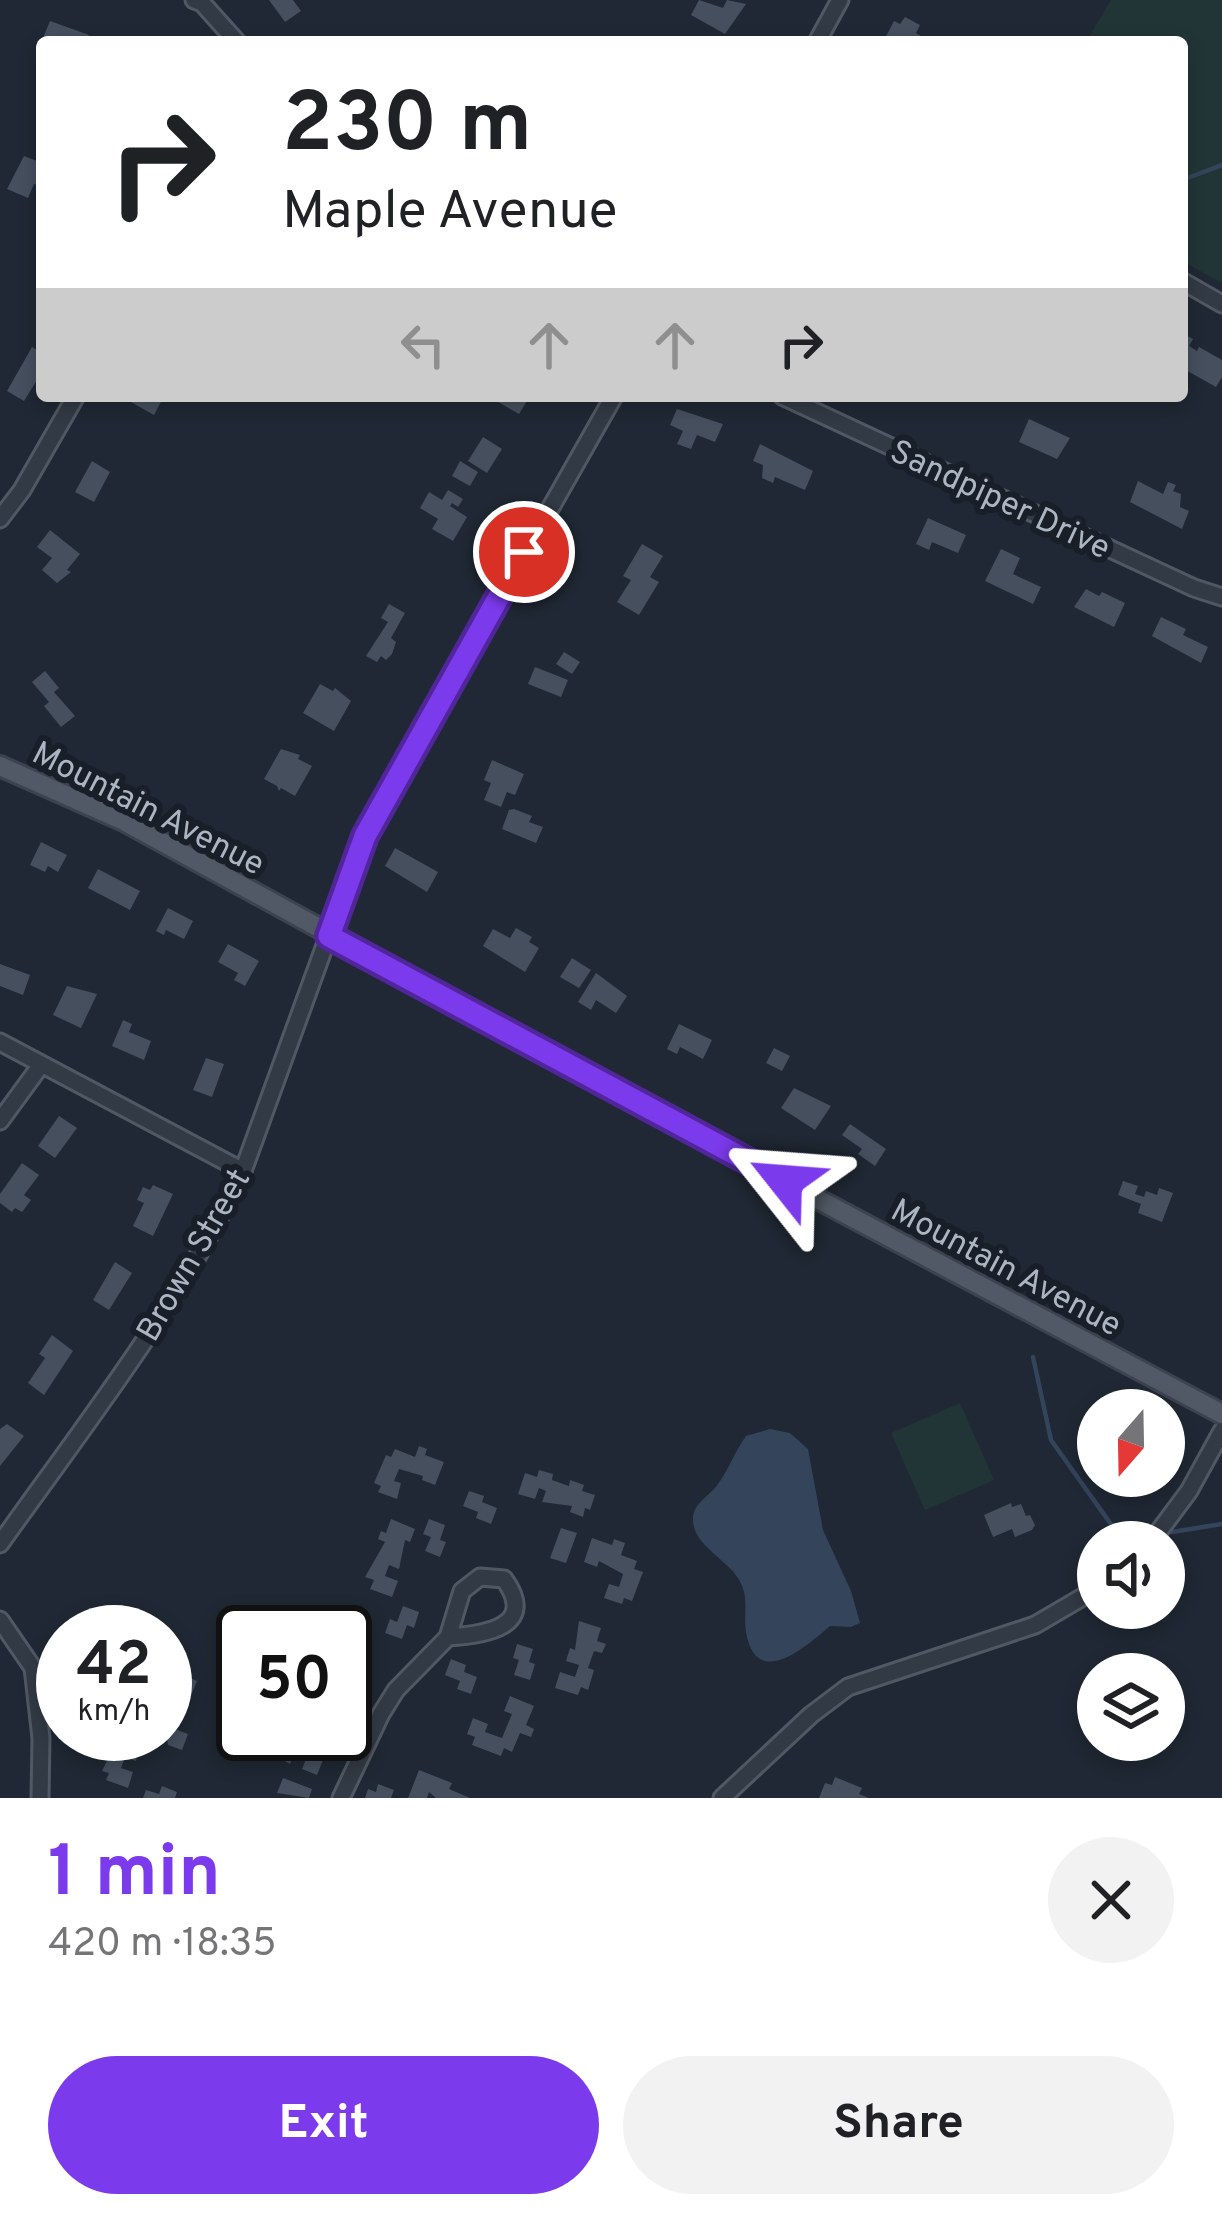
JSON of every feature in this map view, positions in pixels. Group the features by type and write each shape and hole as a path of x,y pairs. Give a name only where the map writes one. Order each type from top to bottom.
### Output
{"main road":[{"name":"Mountain Avenue","path":"0,766 124,821 329,936 1222,1414"}],"street":[{"path":"194,0 232,36"},
{"path":"820,36 840,0"},
{"path":"1188,284 1222,304"},
{"path":"0,519 73,402"},
{"name":"Brown Street","path":"0,1544 186,1278 243,1171 373,820 611,402"},
{"name":"Sandpiper Drive","path":"795,402 1222,597"},
{"path":"0,1042 243,1171"},
{"path":"0,1121 40,1065"},
{"path":"1166,1521 1189,1491 1222,1431"},
{"path":"341,1798 388,1702 448,1637 462,1591 480,1577 504,1579 515,1606 504,1625 493,1632 448,1637"},
{"path":"722,1798 848,1687 1035,1624 1077,1600"},
{"path":"0,1620 33,1668 41,1738 40,1798"}],"shaded area":[{"path":"1111,0 1222,0 1222,283 1188,264 1188,36 1090,36"},
{"path":"960,1403 994,1480 925,1510 891,1433"}],"water":[{"path":"770,1429 790,1433 808,1449 823,1530 860,1623 830,1626 796,1652 771,1661 760,1659 752,1650 738,1578 705,1545 693,1521 698,1505 718,1484 746,1436"}],"building":[{"path":"269,0 293,0 301,11 285,22"},
{"path":"699,0 723,8 727,0 746,4 725,34 691,15"},
{"path":"905,17 920,25 916,33 921,36 886,36 894,21 900,24"},
{"path":"50,21 89,35 89,36 44,36"},
{"path":"24,156 36,161 36,185 28,198 7,189"},
{"path":"1188,336 1193,339 1189,346 1222,360 1222,377 1216,387 1188,371"},
{"path":"32,347 36,349 36,382 24,401 7,391"},
{"path":"131,402 161,402 154,415"},
{"path":"498,402 526,402 519,414"},
{"path":"677,409 723,424 715,442 697,435 691,449 677,444 683,431 670,425"},
{"path":"1029,419 1070,438 1057,459 1019,442"},
{"path":"483,437 502,449 487,473 468,461"},
{"path":"760,444 813,471 805,490 775,477 773,483 762,478 763,465 753,461"},
{"path":"92,461 110,472 94,502 75,492"},
{"path":"460,461 478,472 470,486 452,476"},
{"path":"1138,481 1163,494 1168,482 1176,485 1173,491 1181,494 1180,507 1189,511 1182,529 1130,502"},
{"path":"448,490 463,499 458,507 450,506 467,517 453,541 432,529 438,519 420,508 429,492 442,500"},
{"path":"928,518 966,535 958,553 932,542 929,550 916,544"},
{"path":"50,530 80,554 67,570 71,572 57,583 42,570 52,558 37,547"},
{"path":"642,544 663,556 650,577 659,582 639,615 617,602 631,580 623,576"},
{"path":"1001,549 1020,558 1013,574 1041,587 1033,604 985,581"},
{"path":"1086,589 1125,603 1114,627 1074,607"},
{"path":"389,604 405,613 391,638 396,642 392,654 377,662 366,656 388,622 381,618"},
{"path":"1161,617 1208,647 1201,663 1152,636"},
{"path":"564,652 580,662 572,674 556,664"},
{"path":"535,667 568,680 561,697 528,684"},
{"path":"45,671 59,688 54,692 75,716 61,727 32,682"},
{"path":"320,684 335,688 351,701 334,731 303,713"},
{"path":"281,749 300,755 298,759 312,766 295,796 264,779"},
{"path":"492,760 524,774 515,795 507,792 501,807 484,800 491,783 484,780"},
{"path":"509,810 543,827 536,843 502,829"},
{"path":"41,842 67,855 58,872 30,865"},
{"path":"395,848 438,872 427,892 385,866"},
{"path":"98,869 140,891 130,910 88,888"},
{"path":"168,908 193,921 184,939 166,930 164,935 156,931"},
{"path":"516,928 532,937 529,942 539,948 525,972 483,946 493,929 510,938"},
{"path":"228,944 259,961 245,986 234,980 238,973 218,962"},
{"path":"572,958 591,970 579,988 560,977"},
{"path":"0,964 30,975 23,995 0,986"},
{"path":"596,973 627,996 616,1013 596,1000 591,1010 578,1002"},
{"path":"67,986 97,994 81,1028 53,1015"},
{"path":"123,1020 132,1024 129,1032 151,1041 144,1060 112,1046"},
{"path":"679,1024 712,1040 703,1059 680,1047 677,1054 667,1049"},
{"path":"774,1048 790,1056 782,1071 766,1063"},
{"path":"206,1058 224,1064 212,1097 193,1090"},
{"path":"794,1088 831,1106 815,1130 781,1108"},
{"path":"59,1116 77,1128 55,1158 38,1146"},
{"path":"850,1124 886,1149 875,1166 842,1135"},
{"path":"22,1163 39,1175 24,1195 31,1200 22,1212 15,1208 12,1212 0,1203 0,1194"},
{"path":"1123,1181 1138,1186 1135,1194 1144,1197 1146,1191 1157,1195 1159,1188 1173,1193 1162,1222 1138,1213 1141,1204 1118,1195"},
{"path":"153,1185 173,1194 153,1236 133,1226 144,1203 137,1200 143,1187 150,1190"},
{"path":"115,1262 132,1273 109,1310 93,1300"},
{"path":"52,1335 73,1351 44,1395 28,1383 45,1358 39,1354"},
{"path":"7,1424 24,1436 0,1466 0,1429"},
{"path":"419,1446 427,1449 425,1455 444,1462 435,1485 399,1469 394,1481 401,1483 397,1499 378,1492 381,1486 374,1483 386,1455 391,1457 395,1449 415,1457"},
{"path":"539,1470 569,1486 570,1480 584,1485 582,1491 595,1495 590,1510 585,1508 583,1517 570,1512 572,1506 542,1502 546,1491 539,1488 535,1499 518,1494 525,1473 537,1477"},
{"path":"469,1491 497,1508 491,1524 463,1506"},
{"path":"1011,1503 1012,1507 1021,1504 1035,1525 1015,1537 1012,1529 993,1537 984,1515"},
{"path":"391,1519 415,1529 410,1542 405,1540 399,1569 389,1565 385,1576 398,1581 392,1597 370,1589 374,1580 365,1577 385,1542 378,1539 381,1531 386,1533"},
{"path":"429,1519 445,1525 440,1540 446,1542 440,1557 425,1551 431,1537 423,1534"},
{"path":"561,1528 577,1533 566,1563 550,1558"},
{"path":"592,1538 612,1545 614,1539 625,1543 621,1555 637,1561 634,1569 643,1572 632,1601 624,1598 622,1604 604,1598 609,1584 619,1587 623,1574 599,1561 597,1567 584,1562"},
{"path":"403,1606 419,1612 414,1628 407,1625 402,1639 385,1633 390,1619 397,1622"},
{"path":"579,1621 601,1628 597,1641 606,1644 602,1653 594,1651 588,1690 581,1687 578,1695 555,1688 560,1672 575,1677 579,1665 566,1661 570,1648 575,1650"},
{"path":"517,1644 533,1649 530,1680 514,1675"},
{"path":"451,1659 466,1665 464,1672 477,1677 471,1694 457,1689 460,1681 445,1675"},
{"path":"510,1696 534,1706 526,1725 534,1729 531,1737 520,1733 512,1752 504,1748 501,1756 472,1745 475,1737 467,1734 473,1718 488,1724 485,1732 502,1738 512,1714 504,1711"},
{"path":"107,1761 124,1761 121,1768 133,1772 128,1788 106,1780 109,1773 102,1771"},
{"path":"305,1761 323,1761 317,1775 302,1769"},
{"path":"419,1770 452,1783 449,1789 470,1798 436,1798 429,1792 427,1798 408,1798"},
{"path":"835,1777 862,1788 859,1794 869,1798 819,1798 825,1783 832,1785"},
{"path":"283,1778 312,1789 309,1798 277,1793"},
{"path":"378,1784 394,1790 391,1798 365,1798 368,1789 376,1792"},
{"path":"162,1786 177,1792 175,1798 143,1798 146,1790 159,1794"}],"waterway":[{"path":"1188,178 1222,165"},
{"path":"1033,1357 1051,1440 1109,1521"},
{"path":"1185,1530 1222,1524"}],"route":[{"path":"524,552 365,836 329,936 785,1181"}]}
